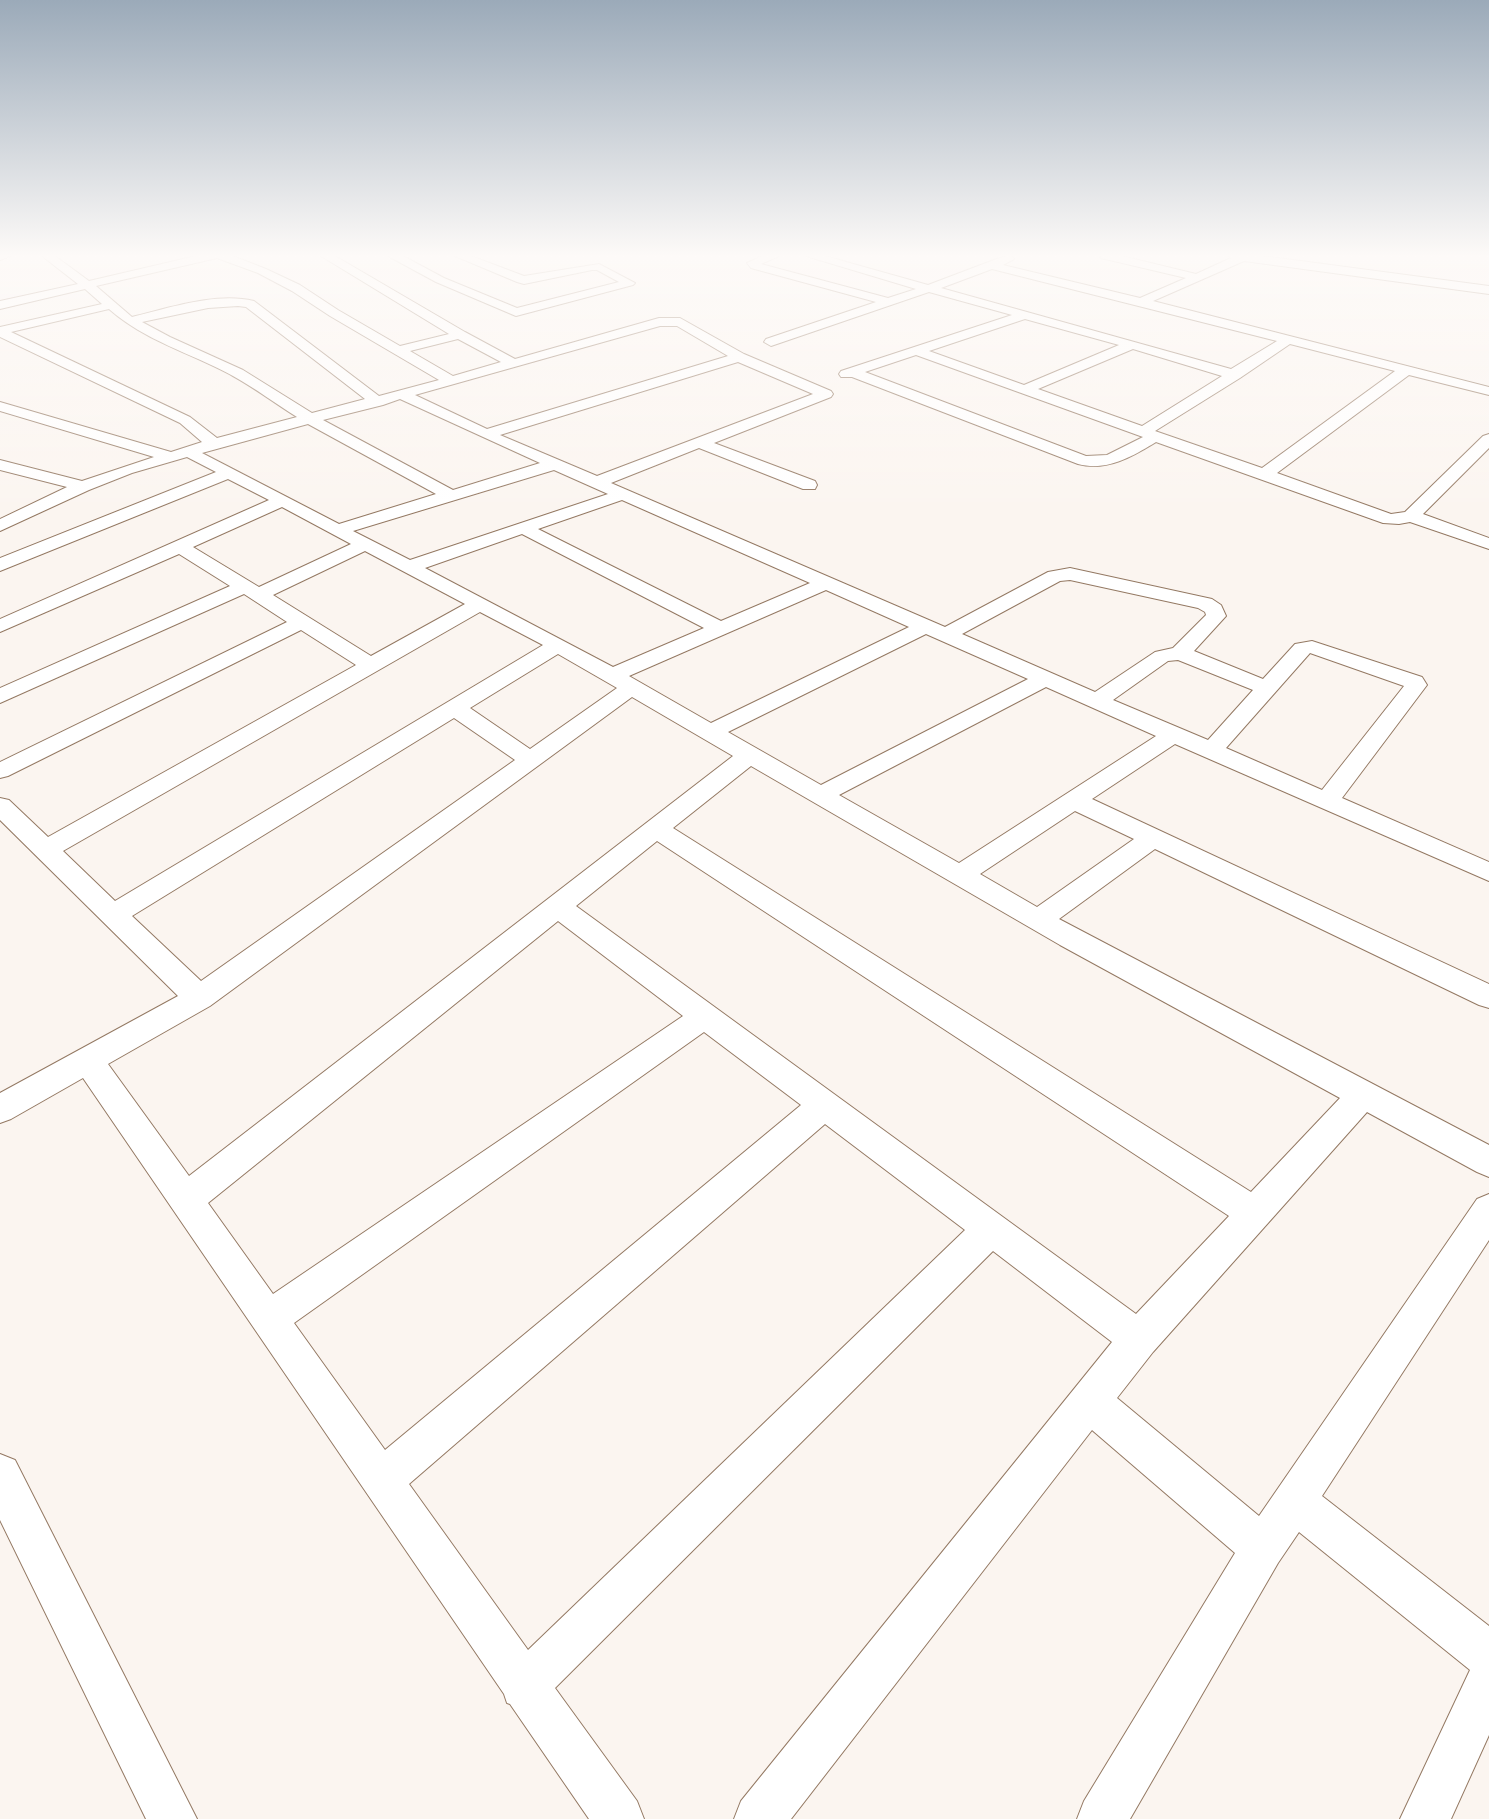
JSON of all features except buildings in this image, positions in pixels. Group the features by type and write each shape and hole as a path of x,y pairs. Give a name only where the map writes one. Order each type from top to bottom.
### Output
{"street":[{"path":"19,341 185,420 214,444"},
{"path":"167,341 238,373 310,420 450,495"},
{"path":"298,341 378,402"},
{"path":"383,341 451,382"},
{"path":"399,350 436,341"},
{"path":"471,341 513,363"},
{"path":"0,526 82,486 181,454 451,382 592,341"},
{"path":"712,341 740,357 830,379 1084,461 1098,463 1112,460 1286,341"},
{"path":"830,379 947,341"},
{"path":"1117,341 1235,375"},
{"path":"1291,341 1489,391"},
{"path":"1024,390 1132,345"},
{"path":"916,351 1388,519 1399,520 1411,516 1489,439"},
{"path":"486,434 740,357"},
{"path":"1264,475 1406,370"},
{"path":"598,482 826,394 830,379"},
{"path":"403,395 486,434 1096,702 1326,802 1487,867"},
{"path":"0,406 42,420 181,454 228,473 558,645 1038,920 1489,1162"},
{"path":"700,443 809,485"},
{"path":"337,530 555,464"},
{"path":"0,465 82,486"},
{"path":"0,565 228,473"},
{"path":"408,567 624,494"},
{"path":"0,626 282,501"},
{"path":"1411,516 1489,544"},
{"path":"523,528 721,629"},
{"path":"5,688 365,544"},
{"path":"179,546 371,665"},
{"path":"710,732 1054,576 1070,574 1087,576 1206,603 1214,609 1216,616 1180,654"},
{"path":"0,1109 199,998 531,760 622,682 721,629 826,583"},
{"path":"45,850 479,604"},
{"path":"0,771 302,622"},
{"path":"113,915 558,645"},
{"path":"1211,751 1302,648 1306,647 1411,681 1416,685 1326,802"},
{"path":"1096,702 1162,656 1180,654 1266,688"},
{"path":"820,795 1045,679"},
{"path":"455,708 531,760"},
{"path":"960,875 1172,734"},
{"path":"186,1200 750,755"},
{"path":"1073,800 1489,997"},
{"path":"0,806 199,998"},
{"path":"656,828 1254,1213"},
{"path":"1038,920 1154,838"},
{"path":"557,906 1139,1340"},
{"path":"270,1318 705,1016"},
{"path":"88,1060 383,1479 524,1686 619,1819"},
{"path":"759,1819 1139,1340 1363,1094"},
{"path":"383,1479 824,1105"},
{"path":"1102,1819 1263,1548 1489,1210"},
{"path":"524,1686 991,1229"},
{"path":"1090,1402 1263,1548"},
{"path":"0,1474 172,1819"},
{"path":"1295,1502 1489,1655"},
{"path":"1425,1819 1489,1682"}]}
